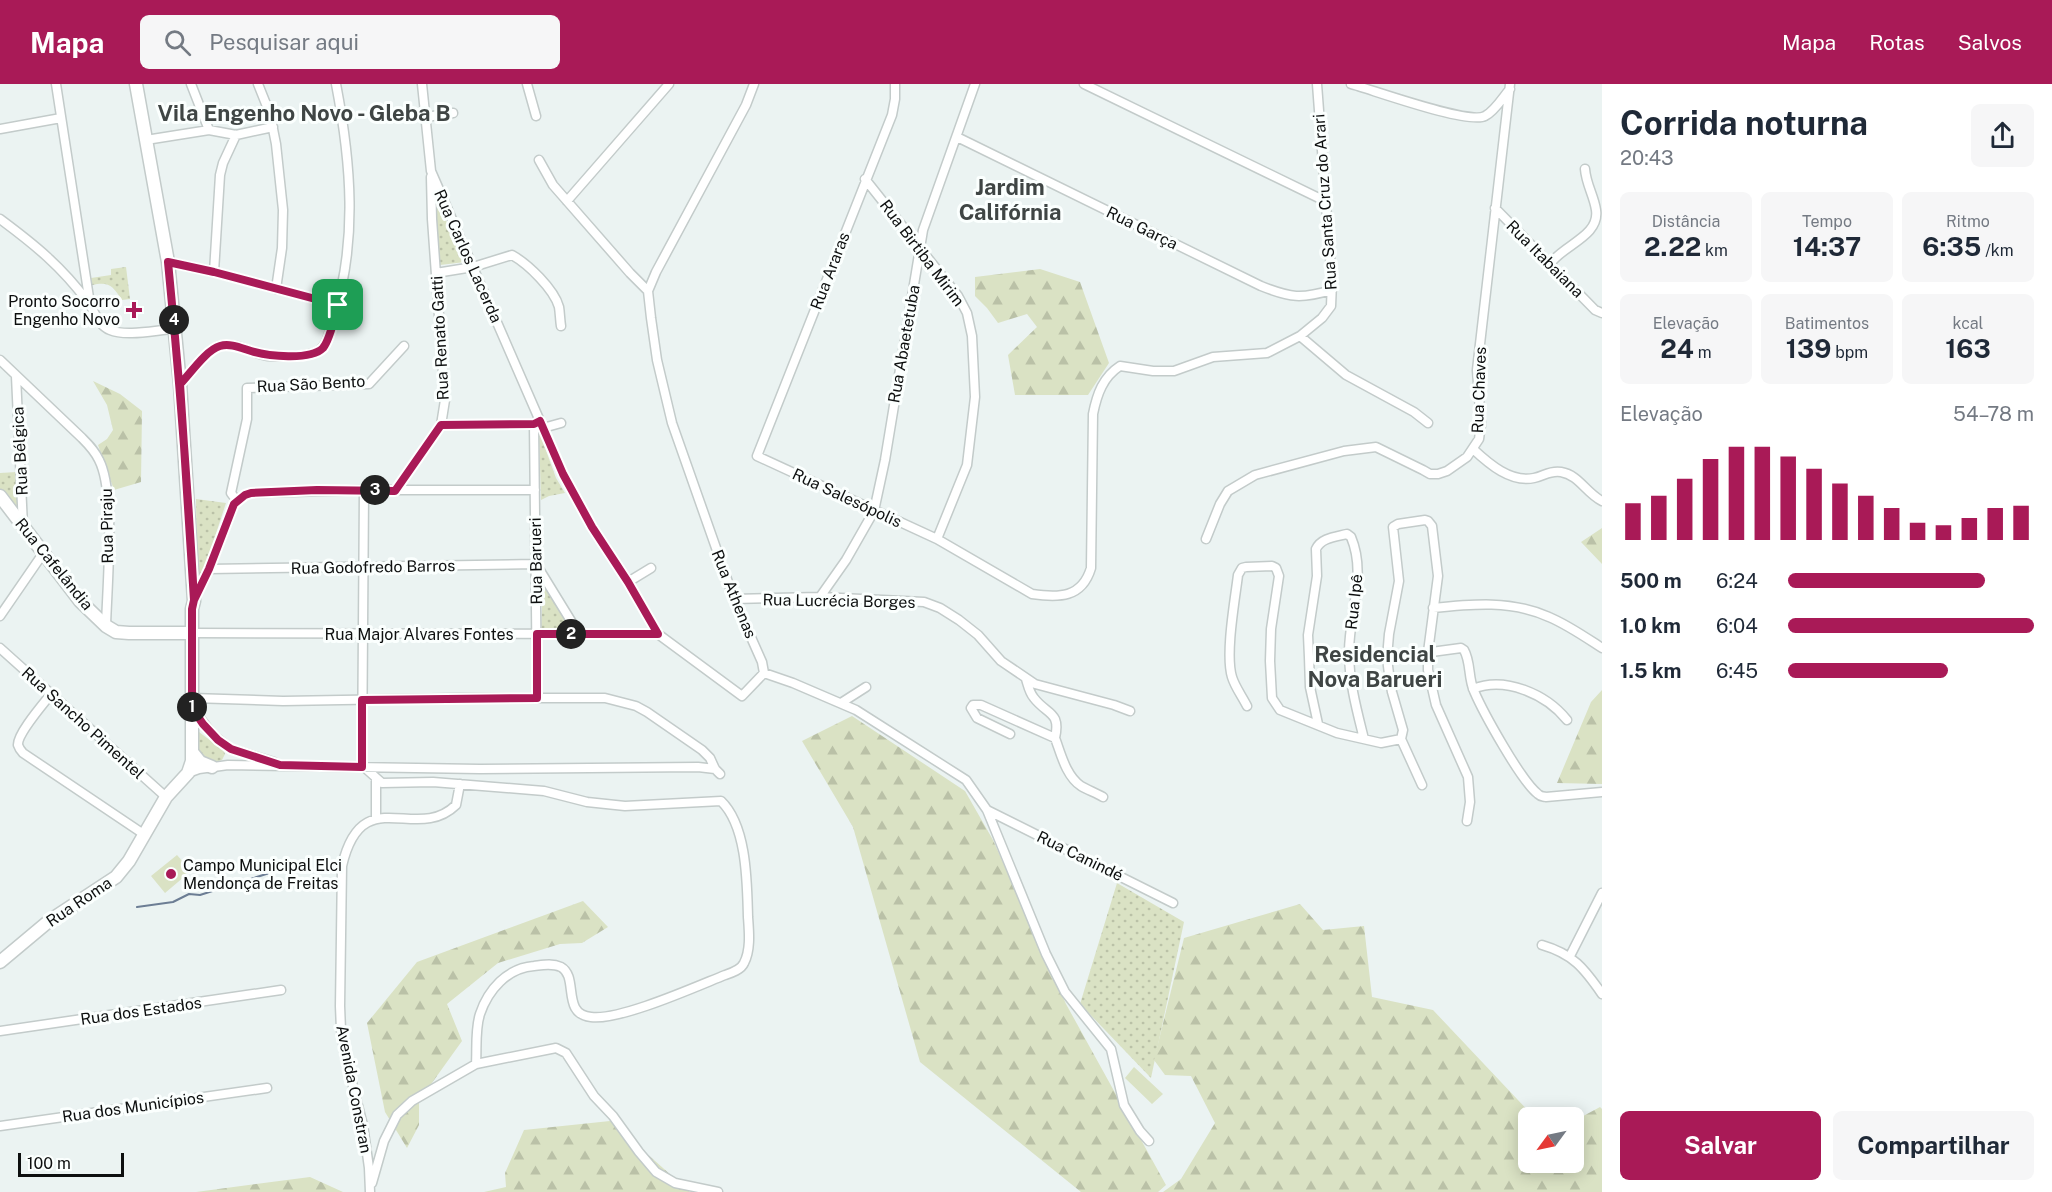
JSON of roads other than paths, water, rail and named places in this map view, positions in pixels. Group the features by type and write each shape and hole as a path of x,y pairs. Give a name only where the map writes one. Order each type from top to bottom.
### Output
{"street":[{"path":"56,84 90,305"},
{"path":"136,84 168,262 180,384 194,600"},
{"path":"191,84 209,130"},
{"path":"258,84 273,127 283,210 282,248 276,289"},
{"path":"180,384 208,353 218,346 228,345 268,356 303,355 321,350 326,344 338,305 350,237 350,172 336,84"},
{"name":"Rua Carlos Lacerda","path":"422,84 431,171 539,424 592,527 658,634"},
{"path":"527,84 536,116"},
{"path":"567,201 669,84"},
{"path":"539,160 553,185 648,291 746,105 754,84"},
{"name":"Rua Araras","path":"757,456 892,115 895,84"},
{"name":"Rua Abaetetuba","path":"820,597 846,560 874,511 923,230 975,84"},
{"path":"1084,84 1325,201"},
{"name":"Rua Santa Cruz do Arari","path":"937,540 1032,594 1062,596 1080,588 1088,579 1091,568 1093,414 1096,398 1107,377 1120,366 1174,372 1213,357 1267,353 1300,336 1327,312 1331,306 1332,290 1317,84"},
{"path":"1351,84 1450,113 1478,118 1492,110 1510,87"},
{"name":"Rua Chaves","path":"1206,539 1220,504 1228,491 1255,475 1344,451 1376,447 1430,474 1438,474 1458,464 1473,449 1479,439 1481,425 1477,370 1510,87"},
{"path":"426,117 453,113"},
{"path":"0,129 61,118"},
{"path":"146,140 209,130 236,135 273,127"},
{"path":"214,272 220,175 236,135"},
{"name":"Rua Garça","path":"957,137 1261,286 1304,297 1332,290"},
{"path":"1550,264 1557,254 1591,230 1596,222 1596,211 1585,169"},
{"name":"Rua Renato Gatti","path":"395,491 441,425 445,400 432,219 431,171"},
{"name":"Rua Birtiba Mirim","path":"865,179 958,296 967,313 972,336 975,397 967,465 937,540"},
{"name":"Rua Itabaiana","path":"1495,208 1550,264 1600,310"},
{"path":"0,219 57,264 107,330 124,333 174,329"},
{"path":"436,273 473,267 512,255 531,268 552,294 558,305 561,326"},
{"path":"168,262 338,305"},
{"name":"Rua Athenas","path":"648,291 657,360 672,423 734,599 762,662 764,673"},
{"path":"1300,336 1346,375 1414,412 1428,423"},
{"name":"Rua São Bento","path":"237,501 231,493 247,419 247,388 369,384 404,346"},
{"name":"Rua Piraju","path":"0,360 93,449 100,461 105,475 109,511 106,626"},
{"name":"Rua Bélgica","path":"16,376 23,526"},
{"path":"441,425 561,423"},
{"name":"Rua Barueri","path":"537,698 535,490 539,424"},
{"path":"1473,449 1490,465 1515,477 1537,478 1550,471 1571,475 1602,501"},
{"name":"Rua Salesópolis","path":"757,456 937,540"},
{"path":"364,490 363,767 382,783 433,782 544,791 587,802 614,805 721,801 734,818 747,874 749,949 744,964 737,970 643,1006 609,1016 592,1018 584,1016 576,1009 571,998 568,974 562,968 551,964 525,966 505,976 489,992 479,1016 476,1064"},
{"path":"188,773 192,760 192,703 187,633 194,600 209,569 229,513 237,501 251,493 364,490 535,490"},
{"name":"Rua Cafelândia","path":"0,496 80,601 106,626 116,632 187,633"},
{"path":"1422,785 1401,739 1403,730 1392,692 1387,658 1399,581 1393,530 1395,525 1425,520 1432,526 1438,576 1428,652 1428,670 1436,705 1468,777 1470,802 1467,821"},
{"name":"Rua Ipê","path":"1318,724 1310,687 1308,635 1317,576 1316,549 1324,540 1347,534 1351,537 1357,559 1358,576 1349,651 1351,677 1364,739"},
{"path":"0,616 44,552"},
{"path":"536,564 579,634"},
{"name":"Rua Godofredo Barros","path":"209,569 536,564"},
{"path":"1247,706 1232,677 1230,663 1231,625 1238,575 1242,568 1272,566 1276,568 1279,576 1271,629 1272,698 1280,710 1337,733 1381,743 1401,739"},
{"path":"628,582 651,568"},
{"name":"Rua Lucrécia Borges","path":"734,599 820,597 924,602 940,608 959,620 978,635 1001,661 1035,684 1130,711"},
{"path":"1433,608 1500,604 1526,609 1548,616 1602,648"},
{"name":"Rua Major Alvares Fontes","path":"187,633 658,634"},
{"path":"658,634 742,696 764,673 856,710 966,780 987,810 1046,954 1065,992 1111,1049 1124,1105 1149,1141"},
{"name":"Rua Sancho Pimentel","path":"0,648 166,797"},
{"path":"1387,658 1461,648 1464,650 1473,689 1490,722 1535,791 1540,796 1546,797 1602,792"},
{"name":"Rua Lucrécia Borges","path":"1026,679 1033,696 1056,719 1055,738 1074,779 1079,785 1103,797"},
{"path":"1473,689 1497,684 1518,688 1542,699 1560,711 1568,720"},
{"path":"841,703 866,687"},
{"path":"51,694 21,736 18,745 20,749 145,835"},
{"path":"188,773 228,765 480,769 698,767 718,772 702,750 636,706 605,698 192,703"},
{"path":"192,703 213,735 231,749 280,765"},
{"path":"1010,734 977,718 971,710 972,706 981,705 1055,738"},
{"path":"228,765 232,759 231,749"},
{"path":"192,752 200,762 212,767"},
{"name":"Rua Roma","path":"0,962 49,921 116,877 129,861 166,797 188,773"},
{"path":"376,779 376,819 434,818 448,813 474,785"},
{"path":"456,805 460,784"},
{"name":"Rua Canindé","path":"987,810 1173,903"},
{"name":"Avenida Constran","path":"370,1192 363,1125 341,1030 342,866 346,850 357,830 376,819"},
{"path":"1570,956 1602,893"},
{"path":"1542,945 1570,956 1582,967 1602,994"},
{"name":"Rua dos Estados","path":"0,1031 281,990"},
{"path":"370,1192 384,1142 398,1115 412,1101 476,1064 546,1049 560,1049 566,1053 594,1096 613,1116 656,1172 675,1183 718,1192"},
{"name":"Rua dos Municípios","path":"0,1126 267,1088"}],"waterway":[{"path":"137,907 173,902 189,894 200,895 279,870"}],"place":[{"name":"Pronto Socorro Engenho Novo","path":"134,310"},
{"name":"Campo Municipal Elci Mendonça de Freitas","path":"171,874"}],"district":[{"name":"Vila Engenho Novo - Gleba B","path":"304,113"},
{"name":"Jardim Califórnia","path":"1010,200"},
{"name":"Residencial Nova Barueri","path":"1375,666"}]}
